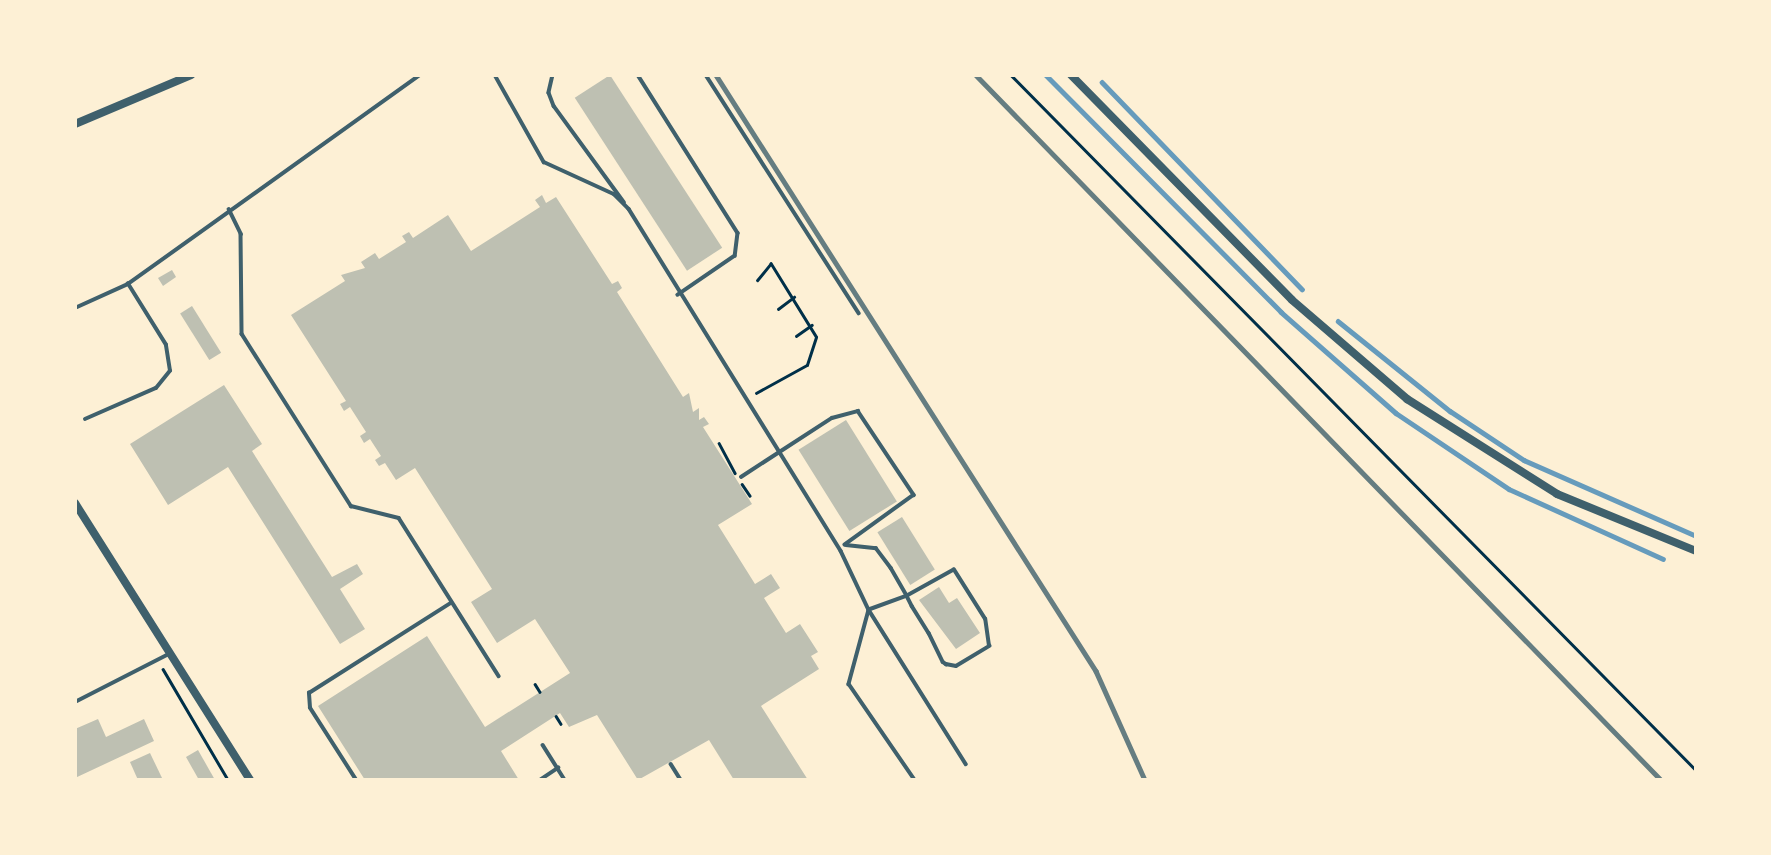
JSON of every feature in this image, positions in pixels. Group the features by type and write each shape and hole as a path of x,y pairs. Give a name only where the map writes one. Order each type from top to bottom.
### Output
{"street":[{"path":"75,124 191,75"},
{"path":"1071,75 1292,300 1407,399 1556,494 1696,551"},
{"path":"75,503 250,780"}],"lane":[{"path":"75,308 128,284 229,209 420,75"},
{"path":"495,75 544,162 614,194 629,209"},
{"path":"553,75 549,93 554,106 629,209 678,295 841,551 869,610 965,764"},
{"path":"638,75 738,233 735,256 678,295"},
{"path":"706,75 859,313"},
{"path":"229,209 241,234 242,334 351,506 399,519 499,676"},
{"path":"85,419 156,388 170,371 166,345 128,284"},
{"path":"741,477 849,411 858,411 881,437 914,495 841,551"},
{"path":"846,545 876,548 907,596 946,664 956,666 989,646 985,619 954,570 907,596 869,610"},
{"path":"356,780 310,708 309,693 451,603"},
{"path":"869,610 849,684 915,780"},
{"path":"75,702 170,653"},
{"path":"543,745 565,780"},
{"path":"671,764 681,780"},
{"path":"540,780 558,768"}],"path":[{"path":"1011,75 1696,770"},
{"path":"744,401 810,362 816,342 812,325 771,264 758,280"},
{"path":"778,309 794,297"},
{"path":"796,336 812,325"},
{"path":"157,660 228,780"},
{"path":"536,684 540,692"},
{"path":"556,716 561,724"}],"building":[{"path":"610,75 722,248 687,271 575,98"},
{"path":"542,195 546,203 556,197 612,284 618,281 622,288 617,292 683,397 689,393 693,412 699,408 699,420 704,417 709,424 703,427 752,504 718,525 755,584 771,574 780,588 764,598 786,633 800,624 818,652 811,656 819,669 761,706 808,780 734,780 709,740 638,780 597,715 569,727 560,713 501,751 519,780 365,780 318,706 427,636 485,727 570,673 535,619 497,643 471,602 492,589 415,468 396,480 385,463 379,466 375,460 381,456 370,439 364,443 360,436 366,432 350,407 344,411 340,404 346,401 291,315 345,281 341,275 365,268 361,262 375,253 379,259 406,242 402,236 409,232 413,238 448,215 471,251 540,207 535,200"},
{"path":"172,270 176,277 163,286 158,278"},
{"path":"192,306 221,353 209,360 180,313"},
{"path":"224,385 262,444 252,451 332,577 357,564 363,574 340,589 365,629 340,644 228,467 168,505 130,444"},
{"path":"846,420 897,501 849,531 799,450"},
{"path":"902,517 935,570 910,585 877,532"},
{"path":"939,587 949,603 957,598 980,633 956,649 919,600"},
{"path":"98,719 106,737 144,719 154,741 75,778 75,729"},
{"path":"198,750 215,780 199,780 186,757"},
{"path":"150,753 163,780 138,780 130,762"}],"waterway":[{"path":"1046,75 1281,312 1396,413 1509,489 1663,559"},
{"path":"1102,82 1302,289"},
{"path":"1338,321 1450,411 1524,460 1696,536"}],"railway":[{"path":"716,75 1096,671 1145,780"},
{"path":"976,75 1661,780"}]}
